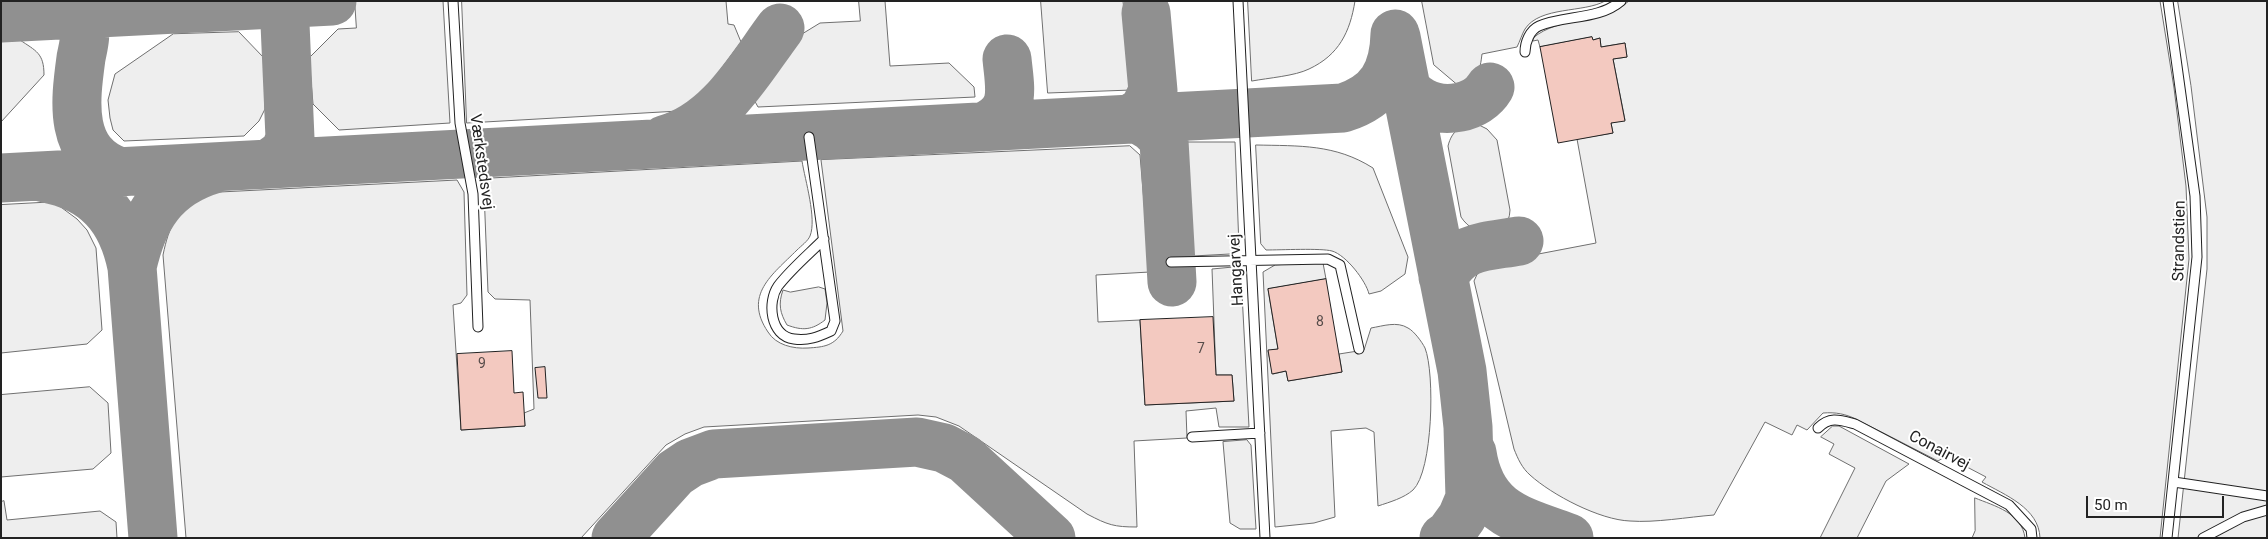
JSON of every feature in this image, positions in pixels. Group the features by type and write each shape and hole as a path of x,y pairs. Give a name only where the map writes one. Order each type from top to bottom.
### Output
{"lane":[{"name":"Værkstedsvej","path":"453,1 460,123 473,194 478,327"},
{"name":"Hangarvej","path":"1238,1 1265,538"},
{"path":"1525,52 1528,38 1538,26 1597,12 1616,6 1621,1"},
{"name":"Strandstien","path":"2167,538 2197,258 2195,196 2168,1"},
{"path":"809,137 824,239 835,321 831,331 813,339 792,339 780,331 772,318 772,300 778,286 824,239"},
{"path":"1170,262 1251,258 1328,258 1340,266 1359,350"},
{"name":"Conairvej","path":"1818,428 1824,422 1834,419 1855,424 2009,505 2031,529 2032,538"},
{"path":"1192,437 1260,433"},
{"path":"2174,482 2267,496"},
{"path":"2203,538 2243,517 2267,510"}],"shaded area":[{"path":"355,1 443,1 450,123 339,130 313,104 309,58 338,29 356,28"},
{"path":"462,1 726,1 728,24 734,25 741,42 698,100 679,111 467,123"},
{"path":"859,1 885,1 890,66 949,63 974,87 975,97 758,107 752,96 802,34 820,23 860,21"},
{"path":"1041,1 1123,1 1132,90 1048,93"},
{"path":"1248,1 1355,1 1346,32 1335,50 1328,57 1303,71 1252,81"},
{"path":"1422,1 1605,1 1596,5 1551,13 1532,22 1525,29 1517,47 1482,54 1477,75 1471,83 1460,87 1434,65"},
{"path":"1629,1 2160,1 2174,88 2186,186 2189,259 2160,538 2040,538 2034,518 2019,504 1982,482 1986,477 1967,467 1965,471 1962,469 1962,458 1951,453 1938,461 1856,419 1836,413 1823,413 1807,430 1797,425 1792,435 1765,422 1714,515 1672,520 1618,520 1591,511 1563,498 1539,483 1527,472 1520,463 1514,449 1474,281 1479,270 1486,264 1596,243 1577,139 1613,133 1611,123 1625,120 1613,59 1627,57 1625,43 1601,47 1600,38 1593,40 1592,37 1540,47 1538,40 1533,41 1533,38 1555,26 1606,13"},
{"path":"2178,1 2267,1 2267,538 2178,538 2207,269 2207,217 2191,86"},
{"path":"239,32 264,58 265,109 259,121 244,136 124,141 113,130 108,100 115,74 173,34"},
{"path":"20,40 35,50 41,57 44,75 1,122 1,41"},
{"path":"1477,124 1487,129 1497,140 1510,210 1504,227 1490,233 1474,229 1461,217 1448,146 1452,136 1458,129"},
{"path":"1186,142 1235,142 1239,247 1230,254 1193,256"},
{"path":"1256,145 1302,146 1331,150 1359,160 1373,168 1408,257 1405,274 1381,291 1369,294 1364,282 1355,269 1337,253 1327,250 1310,249 1266,250 1261,244"},
{"path":"1130,146 1140,155 1150,272 1096,275 1098,322 1140,320 1145,405 1234,401 1232,375 1216,375 1212,269 1233,267 1241,274 1249,427 1219,427 1216,408 1186,411 1187,438 1134,441 1137,527 1111,525 1094,518 959,426 936,417 918,415 704,427 685,434 666,445 581,538 186,538 163,255 171,228 179,213 200,193 457,180 464,192 467,295 461,303 453,305 461,430 525,426 524,413 534,409 530,300 495,299 488,292 484,191 491,178 802,161 810,199 812,229 810,236 770,277 760,296 758,307 761,319 771,336 780,343 791,347 808,348 828,345 836,340 843,331 821,160"},
{"path":"54,202 77,219 87,230 96,248 102,330 87,344 1,353 1,205"},
{"path":"1323,263 1326,279 1268,289 1278,349 1268,351 1273,374 1286,371 1288,381 1342,372 1339,354 1364,350 1371,328 1395,324 1408,328 1424,346 1428,360 1431,399 1425,463 1420,479 1413,490 1401,498 1378,506 1374,432 1366,428 1331,431 1335,517 1314,523 1275,527 1263,272 1275,265"},
{"path":"819,287 825,289 827,303 825,320 816,326 807,328 787,325 780,308 783,290 790,292"},
{"path":"90,387 108,403 111,453 93,469 1,477 1,395"},
{"path":"1833,426 1839,426 1909,464 1886,481 1857,538 1820,538 1855,468 1829,454 1834,444 1821,437"},
{"path":"1247,440 1251,445 1256,529 1240,529 1230,523 1223,442"},
{"path":"1975,498 2013,516 2023,529 2025,538 1972,538 1975,531"},
{"path":"4,501 7,520 100,511 116,522 117,538 1,538 1,502"}],"building":[{"path":"1592,37 1593,40 1600,38 1601,47 1625,43 1627,57 1613,59 1625,121 1611,123 1613,133 1558,143 1540,47"},
{"path":"1326,279 1342,372 1288,381 1286,371 1272,374 1268,350 1278,349 1268,289"},
{"path":"1213,317 1216,375 1232,375 1234,401 1145,405 1140,320"},
{"path":"512,351 514,393 523,392 525,426 461,430 457,354"},
{"path":"545,367 547,398 538,398 535,368"}],"taxiway":[{"path":"270,163 285,152 290,138 284,1"},
{"path":"1,18 332,1"},
{"path":"47,7 73,13 78,16 83,24 85,37 77,92 79,125 83,140 91,153 103,164 120,172"},
{"path":"1130,119 1144,110 1153,91 1146,13"},
{"path":"664,140 683,133 701,122 716,109 744,78 780,28"},
{"path":"1,178 1343,108 1367,97 1383,81 1392,60 1395,34"},
{"path":"1396,37 1462,371 1468,427 1470,498 1462,517 1449,535 1444,538"},
{"path":"983,127 1002,114 1009,99 1007,59"},
{"path":"1406,90 1420,101 1431,106 1450,108 1469,105 1490,87"},
{"path":"1136,119 1152,127 1164,141 1172,282"},
{"path":"132,267 142,233 158,205 181,184 214,169"},
{"path":"45,178 79,189 92,197 114,220 127,249 132,267 153,538"},
{"path":"1443,277 1450,266 1466,253 1485,246 1519,241"},
{"path":"616,538 675,473 690,463 714,454 917,442 944,448 965,459 1051,538"},
{"path":"1472,453 1477,473 1484,489 1493,502 1519,519 1569,538"}]}
